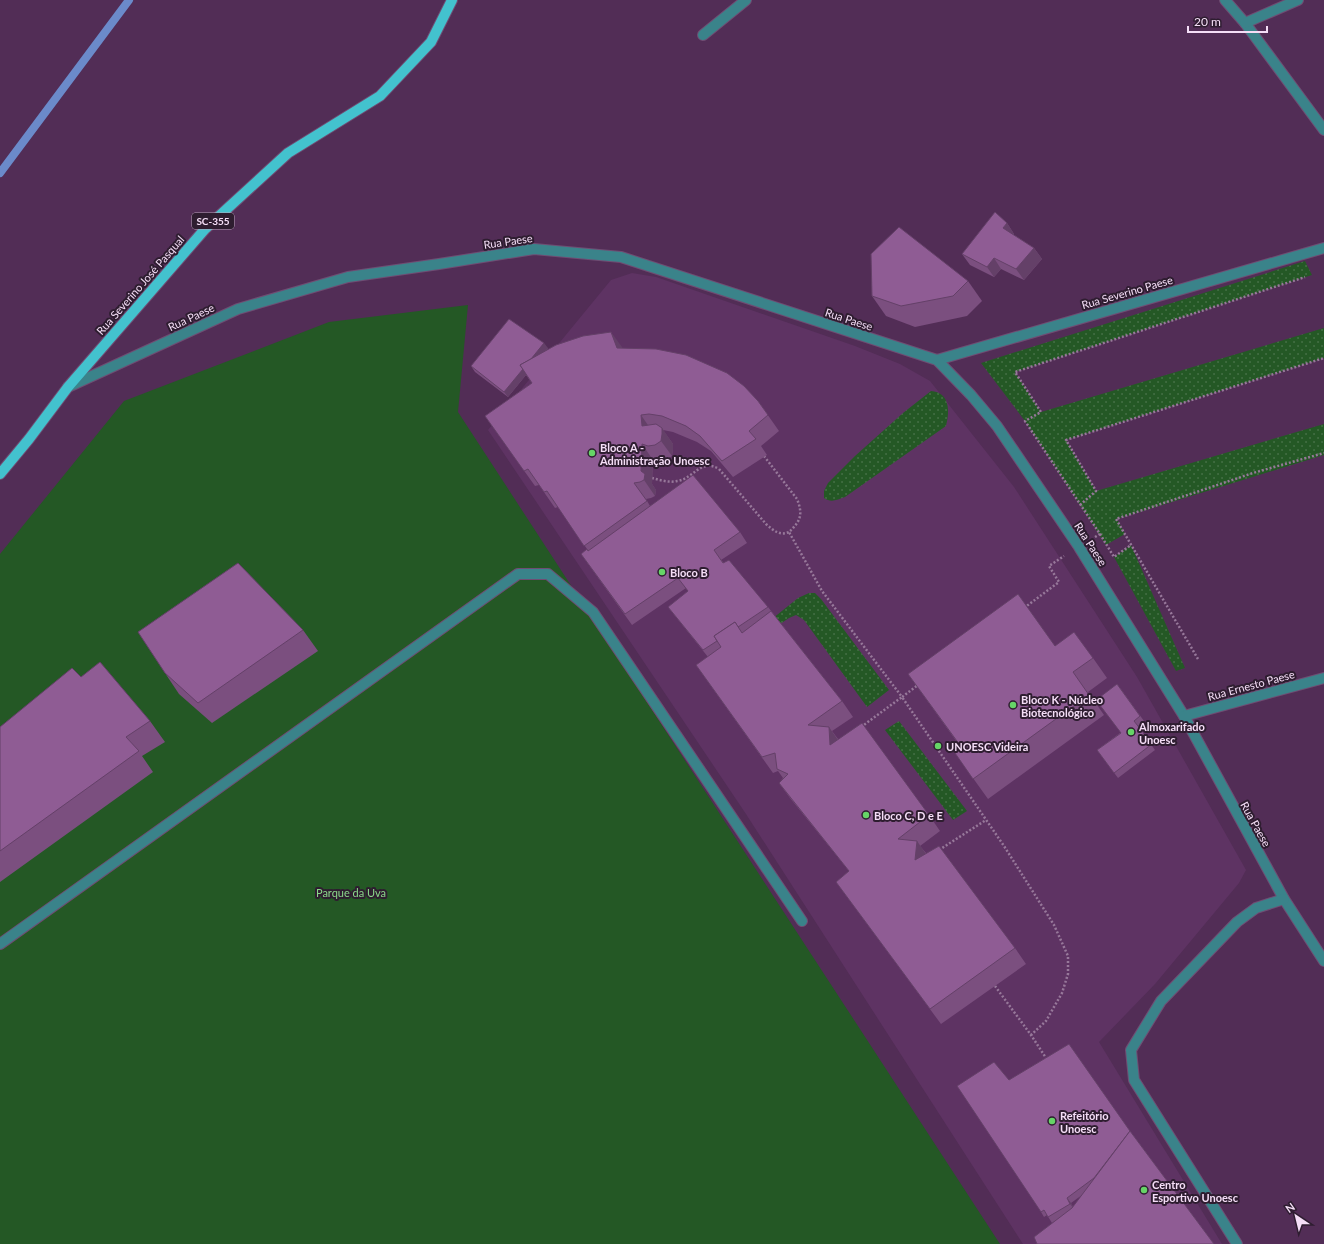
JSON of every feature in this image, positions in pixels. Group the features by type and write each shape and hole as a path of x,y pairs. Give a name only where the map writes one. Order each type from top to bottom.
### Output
{"main road":[{"name":"Rua Severino José Pasqual","path":"0,474 29,439 68,387 205,229 288,154 380,96 431,42 452,0"}],"street":[{"path":"703,35 746,0"},
{"path":"1225,0 1245,23 1324,130"},
{"path":"1245,23 1298,0"},
{"name":"Rua Severino Paese","path":"937,360 1324,248"},
{"name":"Rua Paese","path":"68,387 238,309 348,276 534,249 621,257 937,360 988,416 1027,469 1078,547 1184,716 1284,899 1324,961"},
{"path":"0,944 518,574 548,574 593,612 802,920"},
{"name":"Rua Ernesto Paese","path":"1184,716 1324,678"},
{"path":"1237,1244 1134,1080 1131,1050 1161,1002 1237,922 1256,908 1284,899"}],"path":[{"path":"1305,277 1015,372 1041,412 1025,421 1080,505 1096,491 1066,440 1324,358"},
{"path":"1198,659 1116,519 1253,473 1324,453"},
{"path":"652,478 678,481 705,466 712,465 719,469 770,528 780,534 789,532 798,522 801,513 800,508 797,500 764,456"},
{"path":"789,532 822,590 902,697 986,820 1054,926 1068,956 1068,974 1062,993 1046,1021 1031,1035"},
{"path":"1100,534 1114,557 1131,545"},
{"path":"1021,609 1059,582 1049,566 1057,560"},
{"path":"859,729 921,683"},
{"path":"934,853 986,820"},
{"path":"995,986 1050,1064"}],"shaded area":[{"name":"UNOESC Videira","path":"632,273 656,277 855,346 900,364 930,381 1014,487 1137,677 1246,870 1239,883 1155,984 1099,1042 1222,1244 1023,1244 746,814 488,430 611,280"}],"green space":[{"path":"1305,261 1312,275 1015,372 1041,412 1324,328 1324,358 1066,440 1096,491 1324,424 1324,455 1117,519 1125,534 1106,545 1025,421 981,363"},
{"name":"Parque da Uva","path":"468,305 458,412 1000,1244 0,1244 0,554 124,401 329,322"},
{"path":"931,391 937,392 945,399 948,409 946,426 845,497 832,501 824,498 824,491 828,483 855,456 903,413"},
{"path":"1131,545 1185,668 1176,671 1114,557"},
{"path":"809,593 815,593 821,599 889,690 867,707 804,620 796,615 771,630 767,623 798,598"},
{"path":"899,721 967,811 953,820 885,730"}],"building":[{"path":"995,212 1007,223 1003,228 1034,248 1016,269 994,258 987,267 962,254"},
{"path":"899,227 968,281 953,296 901,306 872,296 871,254"},
{"path":"509,319 544,343 531,359 520,365 523,369 504,392 471,366"},
{"name":"Bloco A - Administração Unoesc","path":"611,332 617,348 656,349 686,355 727,373 744,386 758,401 768,415 749,431 756,439 722,461 700,436 686,426 662,416 649,414 641,415 642,426 656,424 662,428 661,441 655,445 648,446 642,444 641,471 645,474 644,480 634,483 647,501 584,546 547,491 544,492 528,469 524,471 485,416 532,383 520,365 556,345 583,336"},
{"name":"Bloco B","path":"693,475 740,532 714,550 723,563 729,560 768,607 738,627 735,622 714,636 717,641 703,650 668,607 688,591 678,578 625,614 581,554 587,549 588,551"},
{"path":"238,563 303,630 198,703 165,673 138,632"},
{"name":"Bloco K - Núcleo Biotecnológico","path":"1018,594 1055,646 1074,632 1093,658 1073,672 1089,695 973,779 955,753 962,748 908,674"},
{"name":"Bloco C, D e E","path":"771,611 842,701 808,725 829,727 830,745 862,723 929,815 898,839 917,841 915,860 939,846 1015,948 930,1009 836,882 849,871 779,783 788,774 777,769 775,753 762,757 696,665 721,647 714,636 735,622 742,633"},
{"path":"100,662 150,721 126,737 139,751 0,851 0,727 72,668 81,677"},
{"name":"Almoxarifado Unoesc","path":"1117,684 1140,716 1134,721 1152,744 1114,773 1097,750 1121,733 1096,700"},
{"name":"Refeitório Unoesc","path":"1069,1044 1130,1131 1094,1178 1067,1198 1070,1204 1048,1217 1044,1210 1041,1212 957,1086 994,1062 1009,1080"},
{"name":"Centro Esportivo Unoesc","path":"1130,1131 1214,1244 1037,1244 1034,1237 1072,1208"}],"waterway":[{"path":"0,173 129,0"}],"place":[{"name":"Bloco A - Administração Unoesc","path":"592,453"},
{"name":"Bloco B","path":"662,572"},
{"name":"Bloco K - Núcleo Biotecnológico","path":"1013,705"},
{"name":"Almoxarifado Unoesc","path":"1131,732"},
{"name":"UNOESC Videira","path":"938,746"},
{"name":"Bloco C, D e E","path":"866,815"},
{"name":"Refeitório Unoesc","path":"1052,1121"},
{"name":"Centro Esportivo Unoesc","path":"1144,1190"}]}
